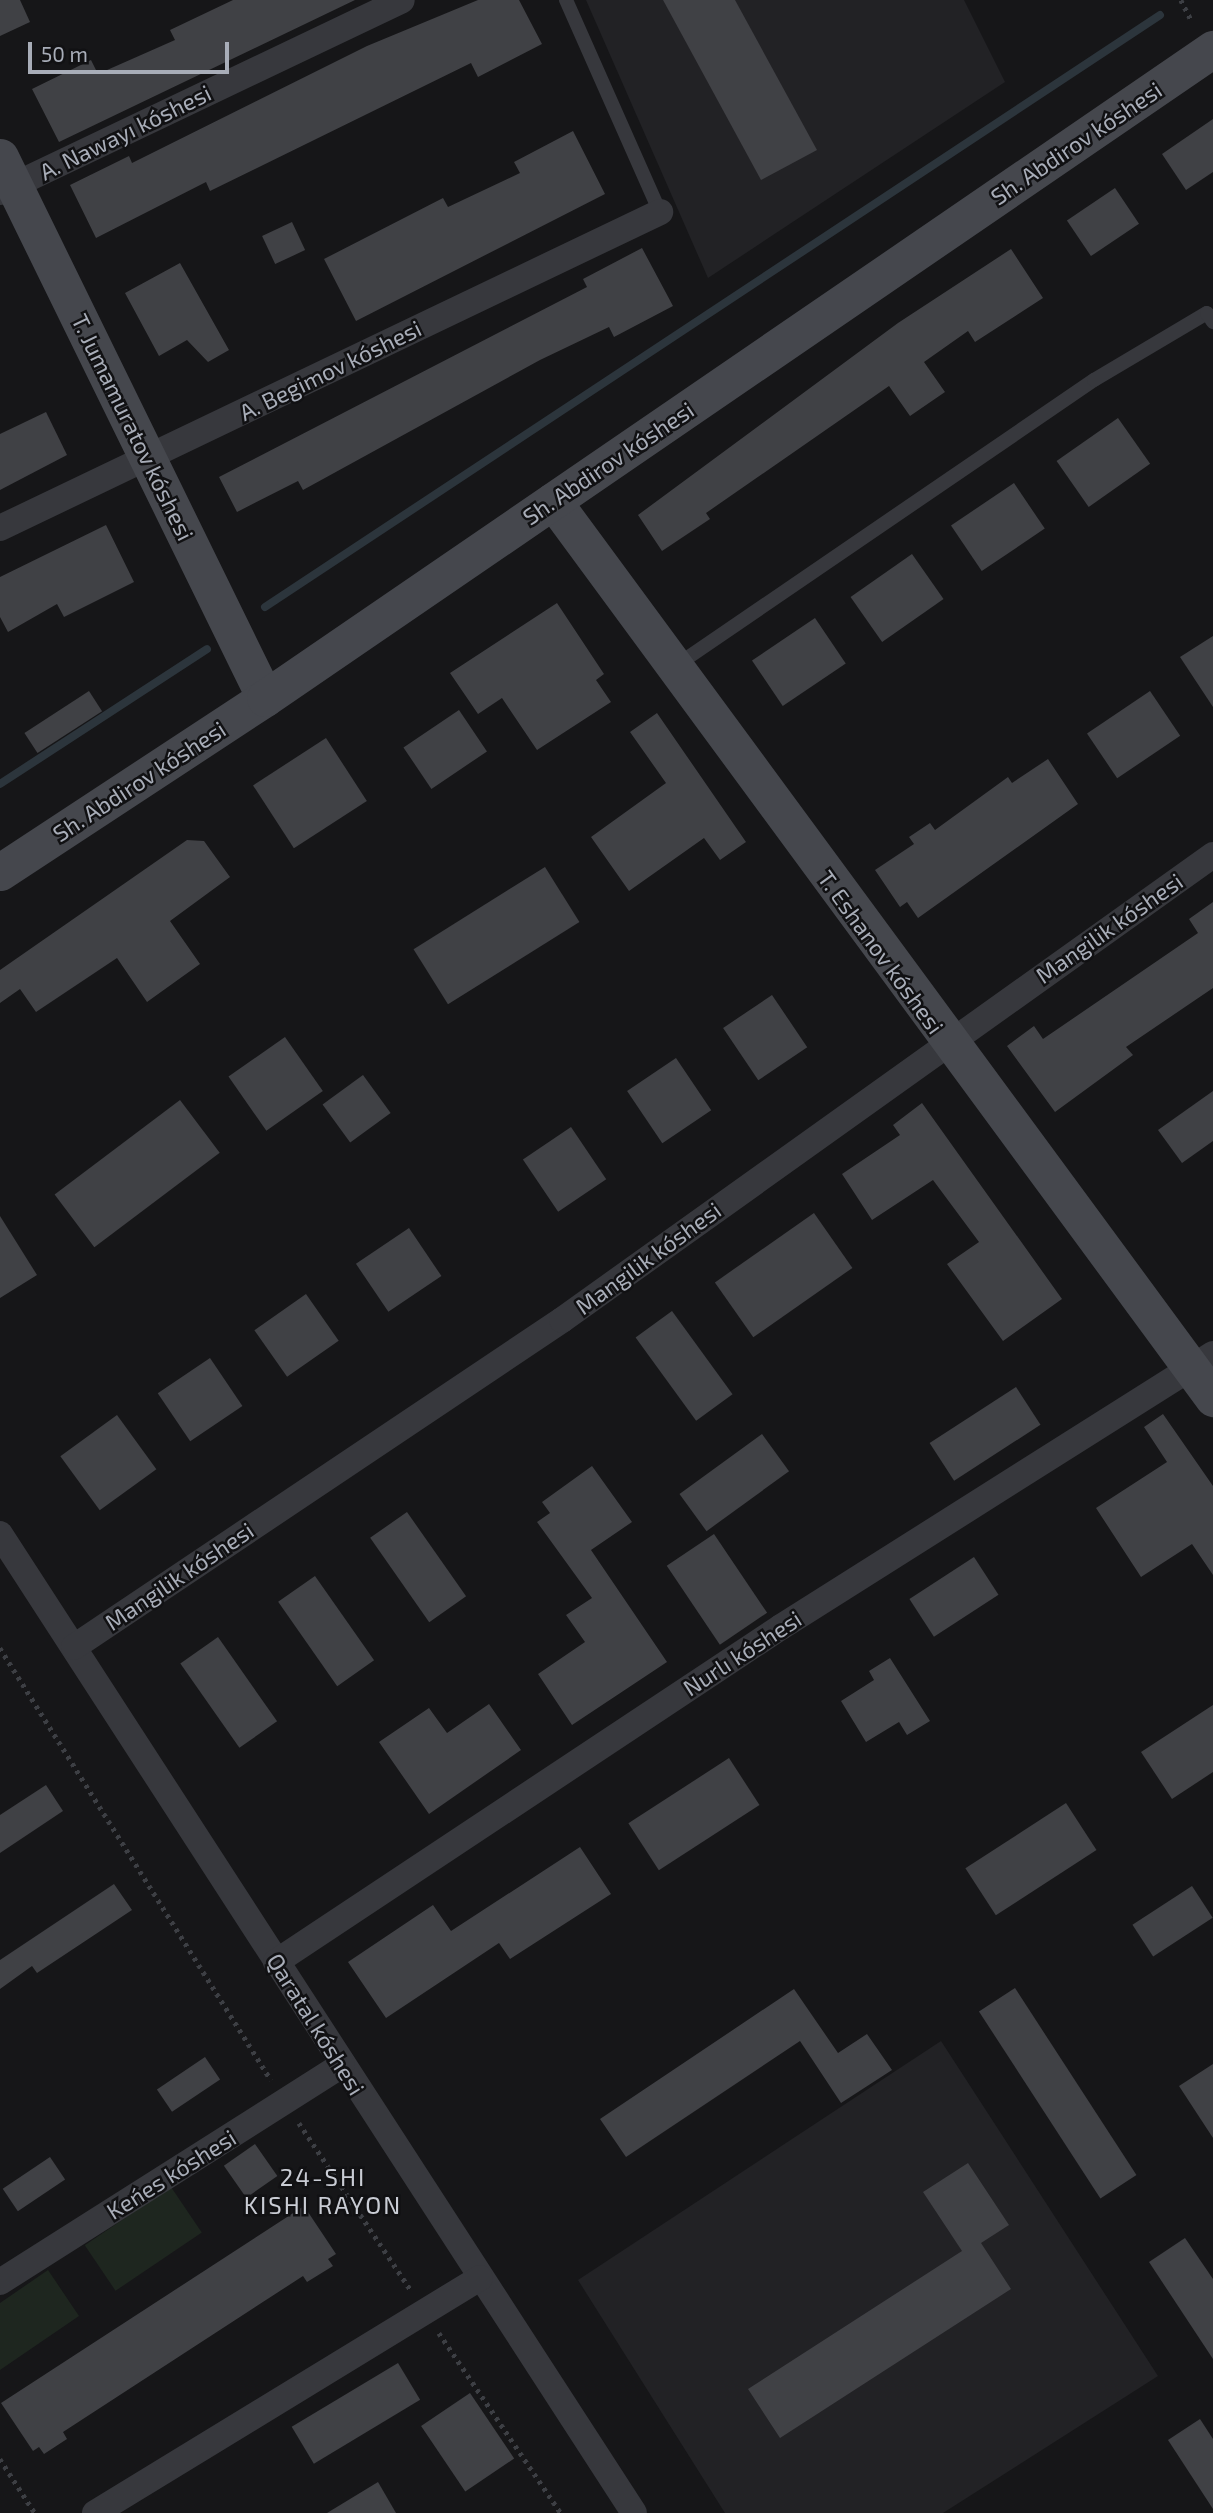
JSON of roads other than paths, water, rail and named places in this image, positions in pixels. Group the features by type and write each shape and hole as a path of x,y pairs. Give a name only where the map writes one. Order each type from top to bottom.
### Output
{"main road":[{"name":"Sh. Abdirov kóshesi","path":"0,872 265,698 553,501 1203,35"},
{"name":"T. Jumamuratov kóshesi","path":"5,178 149,456 265,698"},
{"name":"T. Eshanov kóshesi","path":"553,501 947,1041 1202,1362 1213,1398"}],"street":[{"name":"A. Nawayı kóshesi","path":"5,178 402,0"},
{"name":"A. Begimov kóshesi","path":"0,527 660,212"},
{"name":"Mangilik kóshesi","path":"74,1647 562,1320 947,1041 1213,855"},
{"name":"Nurlı kóshesi","path":"276,1962 781,1627 1202,1362"},
{"name":"Qaratal kóshesi","path":"0,1534 634,2513"},
{"name":"Keńes kóshesi","path":"0,2282 342,2065"},
{"path":"95,2513 480,2278"}],"lane":[{"path":"566,0 660,212"},
{"path":"673,668 1094,380 1208,313 1213,322"}],"waterway":[{"path":"265,607 1160,15"},
{"path":"0,784 207,649"}],"district":[{"name":"24-SHI KISHI RAYON","path":"323,2191"}]}
